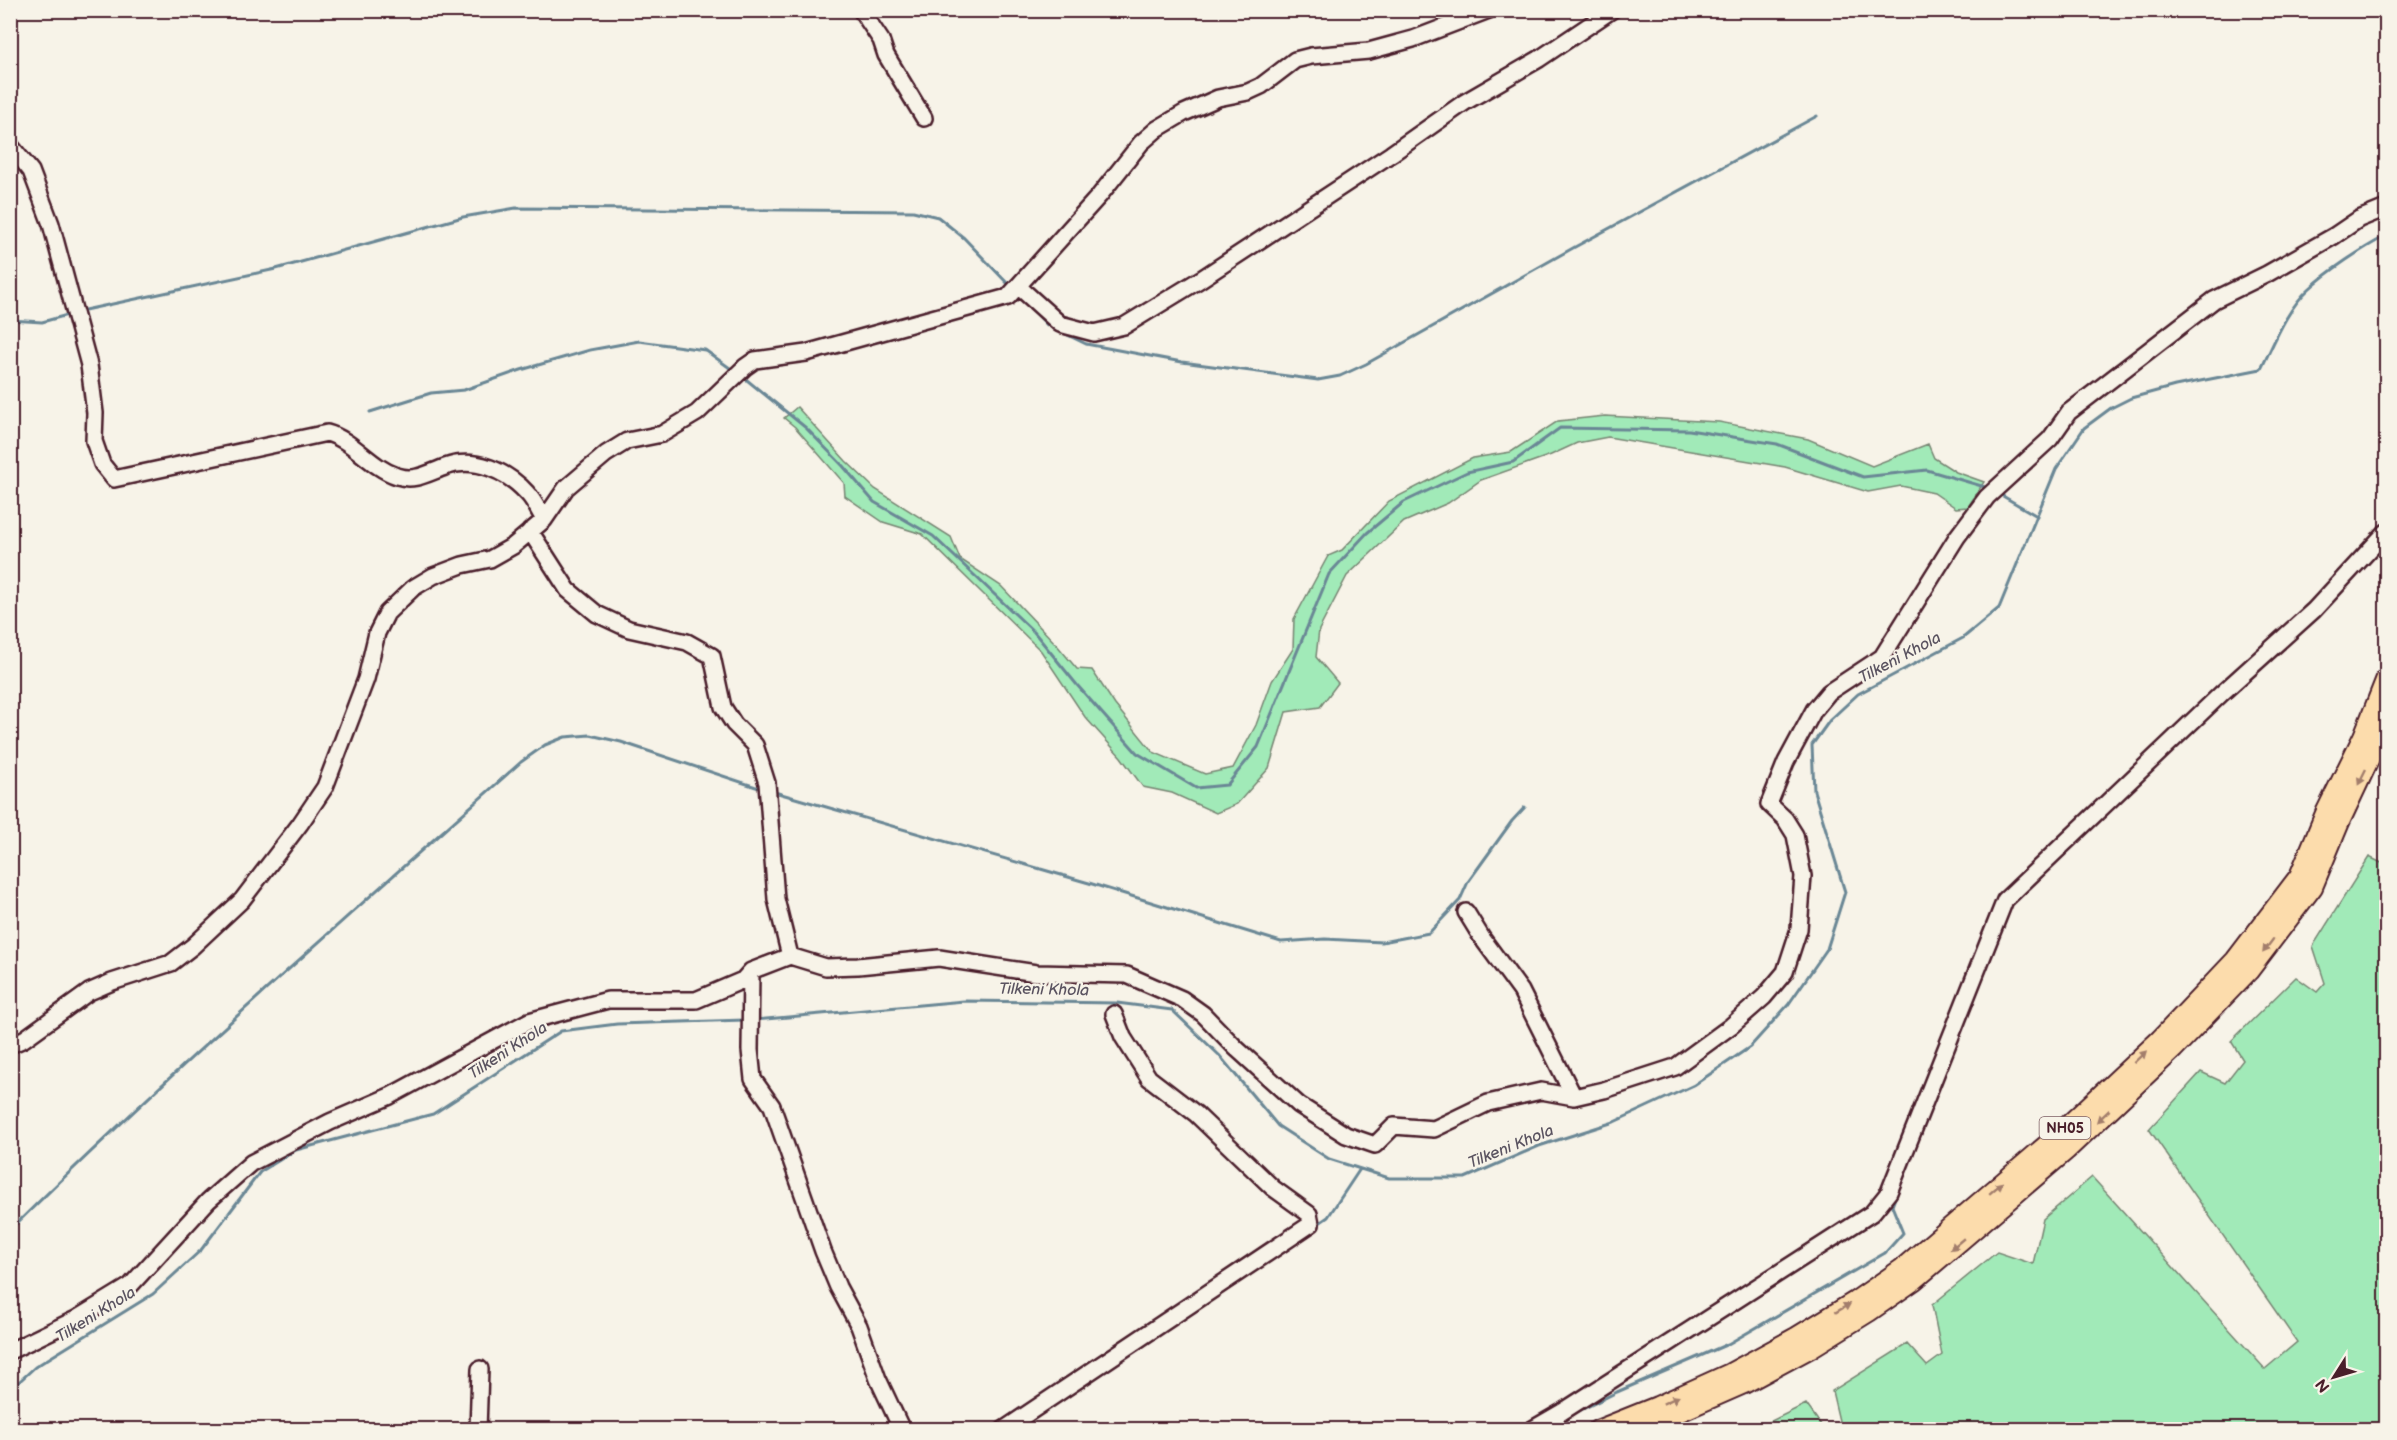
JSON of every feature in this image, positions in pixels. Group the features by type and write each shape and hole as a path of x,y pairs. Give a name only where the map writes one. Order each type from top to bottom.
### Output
{"main road":[{"name":"NH05","path":"1597,1430 1730,1373 1855,1301 1900,1269 2052,1140 2160,1039 2235,960 2299,876 2326,811 2363,736 2386,678"},
{"name":"NH05","path":"1639,1430 1744,1384 1840,1330 1915,1280 2066,1151 2174,1050 2249,971 2313,887 2340,822 2386,724"}],"street":[{"path":"861,10 881,39 886,55 924,118"},
{"path":"10,1045 24,1039 89,993 112,982 171,963 193,946 242,900 325,787 366,679 377,633 387,613 413,588 433,576 462,564 490,559 513,546 544,520 566,488 606,454 627,441 662,434 697,413 755,360 806,353 1013,292 1099,196 1141,143 1157,129 1218,98 1248,92 1261,86 1295,60 1311,56 1369,51 1413,39 1489,10"},
{"path":"1013,292 1060,324 1094,333 1124,326 1202,279 1391,154 1465,102 1539,59 1612,10"},
{"path":"10,145 31,171 51,224 89,365 95,414 94,441 102,464 114,479 327,433 338,436 376,465 398,476 417,478 446,466 468,462 489,467 510,478 528,494 544,520"},
{"path":"10,1351 76,1318 130,1286 208,1201 250,1162 330,1122 390,1096 529,1021 608,1000 696,1000 743,980 750,971 790,956 826,967 939,958 1036,973 1127,975 1182,999 1203,1014 1236,1048 1299,1105 1346,1135 1375,1145 1394,1126 1434,1129 1488,1103 1541,1091 1574,1097 1604,1090 1675,1067 1731,1026 1764,997 1785,972 1799,929 1803,876 1795,835 1785,819 1769,804 1786,762 1814,710 1829,692 1882,657 1924,586 1987,497 2050,439 2068,412 2214,300 2267,274 2359,219 2386,208"},
{"path":"530,531 568,590 597,614 629,629 687,642 712,656 723,707 734,724 755,745 767,790 776,900 790,956"},
{"path":"1531,1430 1872,1213 1889,1192 2005,900 2212,702 2314,610 2386,532"},
{"path":"1466,912 1521,992 1574,1097"},
{"path":"750,971 750,1050 753,1079 772,1106 823,1251 838,1287 859,1326 878,1379 902,1430"},
{"path":"1003,1430 1311,1224 1309,1214 1273,1188 1196,1114 1149,1078 1124,1037 1114,1014"},
{"path":"478,1430 480,1369"}],"green space":[{"path":"797,407 875,489 951,537 960,559 1001,586 1077,669 1092,670 1115,705 1153,752 1205,774 1233,768 1256,725 1272,681 1293,649 1294,619 1328,556 1342,550 1389,501 1473,458 1511,452 1558,421 1605,416 1719,422 1808,439 1872,466 1928,444 1934,458 1956,472 1984,482 1968,507 1956,508 1934,493 1901,486 1868,492 1785,467 1608,437 1577,443 1551,455 1481,480 1448,503 1404,522 1347,576 1319,630 1316,657 1338,683 1320,707 1286,712 1269,768 1237,804 1216,813 1172,793 1143,787 1121,757 1085,717 1041,651 922,534 883,522 845,496 844,483 795,427 784,418"},
{"path":"2369,857 2386,865 2386,1429 1832,1429 1840,1425 1832,1391 1907,1344 1927,1366 1942,1355 1932,1305 1997,1252 2033,1264 2043,1219 2092,1177 2265,1369 2297,1342 2149,1129 2201,1072 2225,1083 2243,1060 2231,1041 2296,977 2317,992 2325,983 2313,946"},
{"path":"1806,1404 1824,1429 1755,1429"}],"waterway":[{"path":"1029,306 1047,325 1086,344 1182,362 1318,380 1340,376 1366,364 1573,248 1817,116"},
{"path":"80,311 276,269 463,217 516,208 913,211 938,217 964,238 1010,286"},
{"name":"Tilkeni Khola","path":"755,1020 964,1001 1117,1003 1172,1010 1219,1055 1278,1126 1329,1159 1389,1178 1465,1178 1539,1146 1614,1122 1694,1085 1750,1047 1788,1005 1827,949 1845,892 1814,791 1812,745 1830,720 1858,694 1963,638 1999,608 2056,469 2084,428 2111,408 2131,398 2175,386 2261,369 2282,327 2301,297 2336,267 2386,236"},
{"path":"10,320 42,322 71,314"},
{"path":"370,412 431,393 464,390 521,370 590,350 639,341 705,350 734,371"},
{"path":"742,376 806,428 874,502 933,536 1034,632 1137,753 1196,788 1227,785 1258,747 1329,574 1367,533 1404,502 1467,472 1513,462 1560,428 1689,430 1777,444 1863,477 1927,470 1985,487"},
{"path":"2001,495 2037,516"},
{"path":"10,1230 135,1110 263,993 521,762 545,745 565,737 590,735 621,742 762,789"},
{"path":"771,791 1089,883 1281,942 1325,939 1382,942 1429,933 1460,900 1468,882 1512,821 1525,807"},
{"name":"Tilkeni Khola","path":"10,1390 35,1367 153,1294 201,1250 260,1172 296,1150 433,1114 561,1031 617,1024 745,1020"},
{"path":"1315,1226 1328,1217 1360,1169"},
{"path":"1571,1415 1617,1392 1728,1344 1885,1253 1903,1233 1892,1206 1900,1184"}]}
